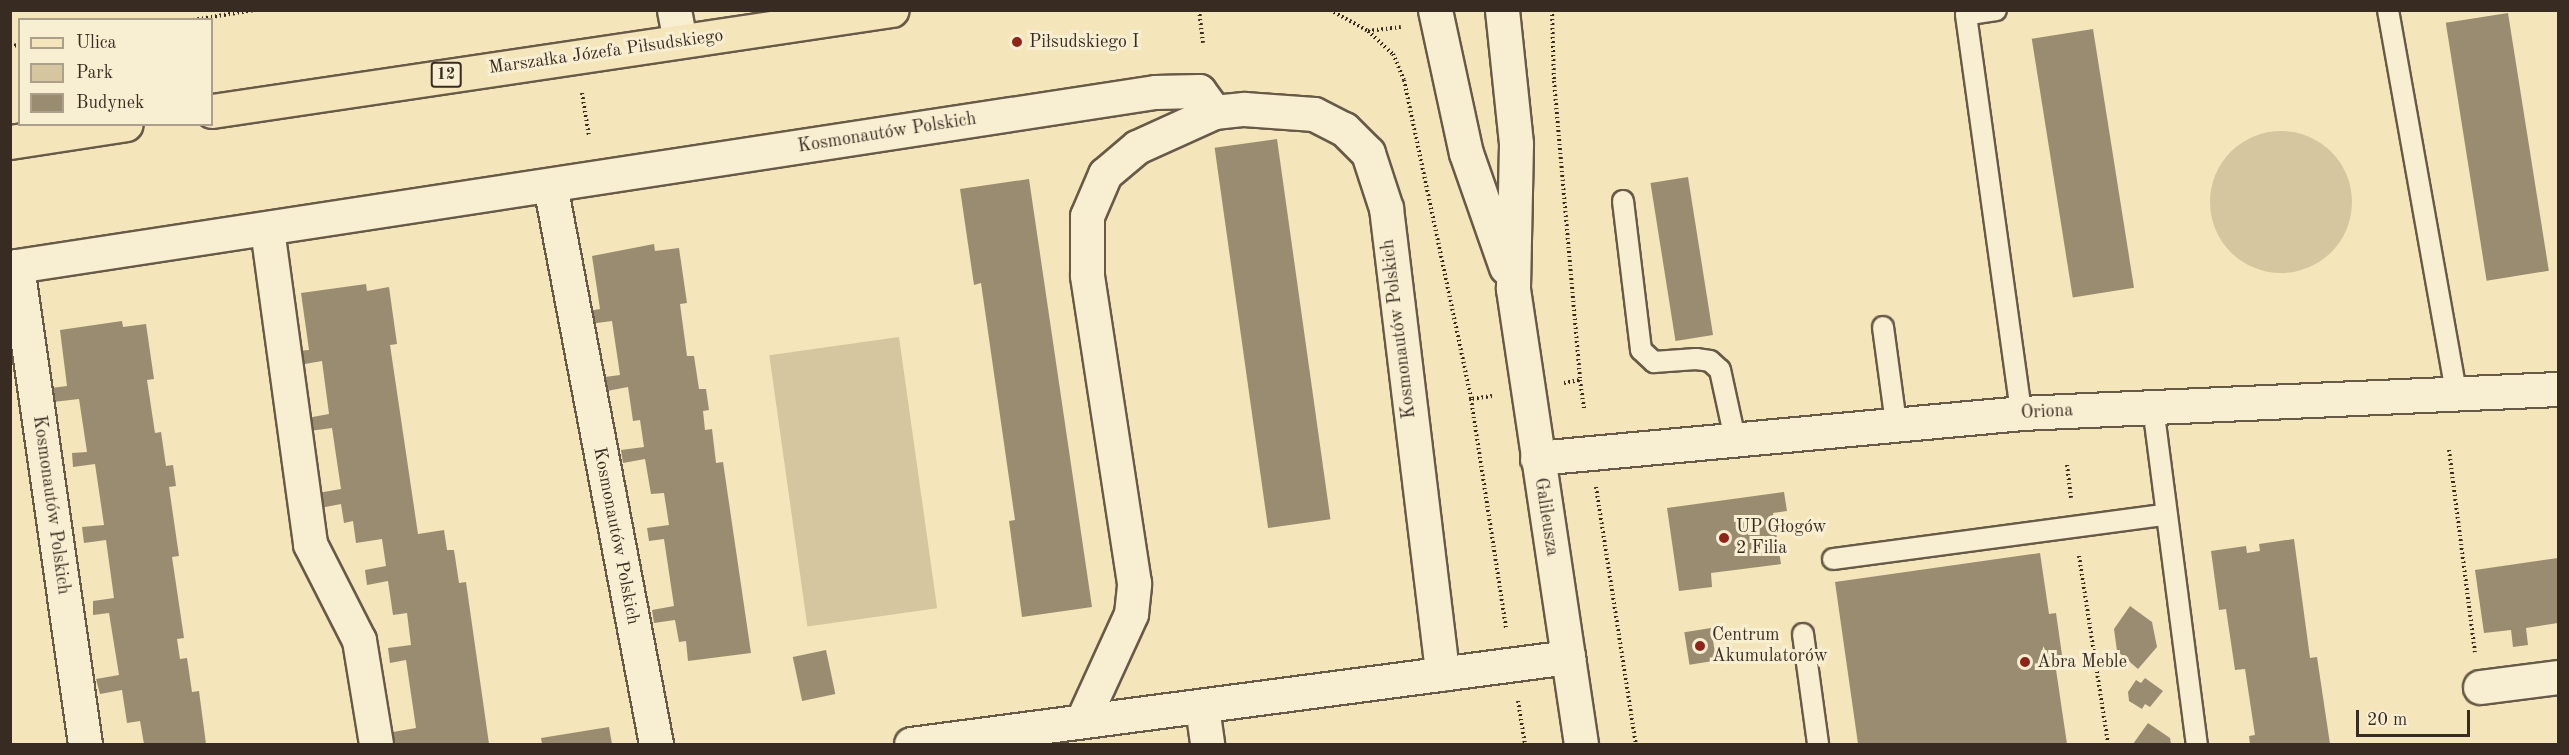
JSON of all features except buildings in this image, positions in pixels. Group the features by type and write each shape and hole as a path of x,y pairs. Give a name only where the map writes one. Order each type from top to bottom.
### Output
{"main road":[{"name":"Marszałka Józefa Piłsudskiego","path":"213,111 677,25 892,10"},
{"path":"10,142 113,126"}],"street":[{"name":"Galileusza","path":"1503,12 1516,144 1513,289 1581,744"},
{"name":"Galileusza","path":"1425,18 1466,153 1513,289"},
{"name":"Kosmonautów Polskich","path":"85,744 14,266 1155,92 1199,91 1214,112"},
{"name":"Kosmonautów Polskich","path":"1082,722 1131,614 1134,583 1087,275 1087,216 1105,174 1137,147 1214,112 1244,109 1314,114 1344,129 1368,153 1386,208 1442,674"},
{"name":"Kosmonautów Polskich","path":"550,185 656,744"},
{"path":"267,229 310,544 358,640 376,744"},
{"name":"Oriona","path":"1537,458 2021,413 2559,388"},
{"path":"911,744 1568,657"},
{"path":"2480,687 2559,677"},
{"path":"1202,707 1207,744"}],"lane":[{"path":"1996,10 1966,15 2021,413"},
{"path":"2388,10 2456,393"},
{"path":"1623,201 1641,350 1654,362 1696,359 1710,361 1720,370 1735,439"},
{"path":"1883,327 1896,423"},
{"path":"2153,407 2164,515 2197,744"},
{"path":"1833,559 2164,515"},
{"path":"1803,633 1818,744"}],"path":[{"path":"205,18 254,10"},
{"path":"1199,10 1203,43"},
{"path":"1552,10 1554,81 1584,410"},
{"path":"1331,11 1368,31 1393,54 1404,80 1471,399 1506,628"},
{"path":"1368,31 1425,18"},
{"path":"582,92 588,136"},
{"path":"1566,383 1580,380"},
{"path":"1471,399 1485,397"},
{"path":"2449,450 2480,687"},
{"path":"1595,485 1636,744"},
{"path":"2074,527 2108,744"},
{"path":"1518,699 1525,744"}],"green space":[{"path":"2281,131 2308,136 2331,152 2347,175 2352,202 2347,229 2331,252 2308,268 2281,273 2254,268 2231,252 2215,229 2210,202 2215,175 2231,152 2254,136"},
{"path":"899,337 937,608 807,627 769,355"}],"place":[{"name":"Piłsudskiego I","path":"1017,42"},
{"name":"UP Głogów 2 Filia","path":"1724,538"},
{"name":"Centrum Akumulatorów","path":"1700,646"},
{"name":"Abra Meble","path":"2025,662"}]}
